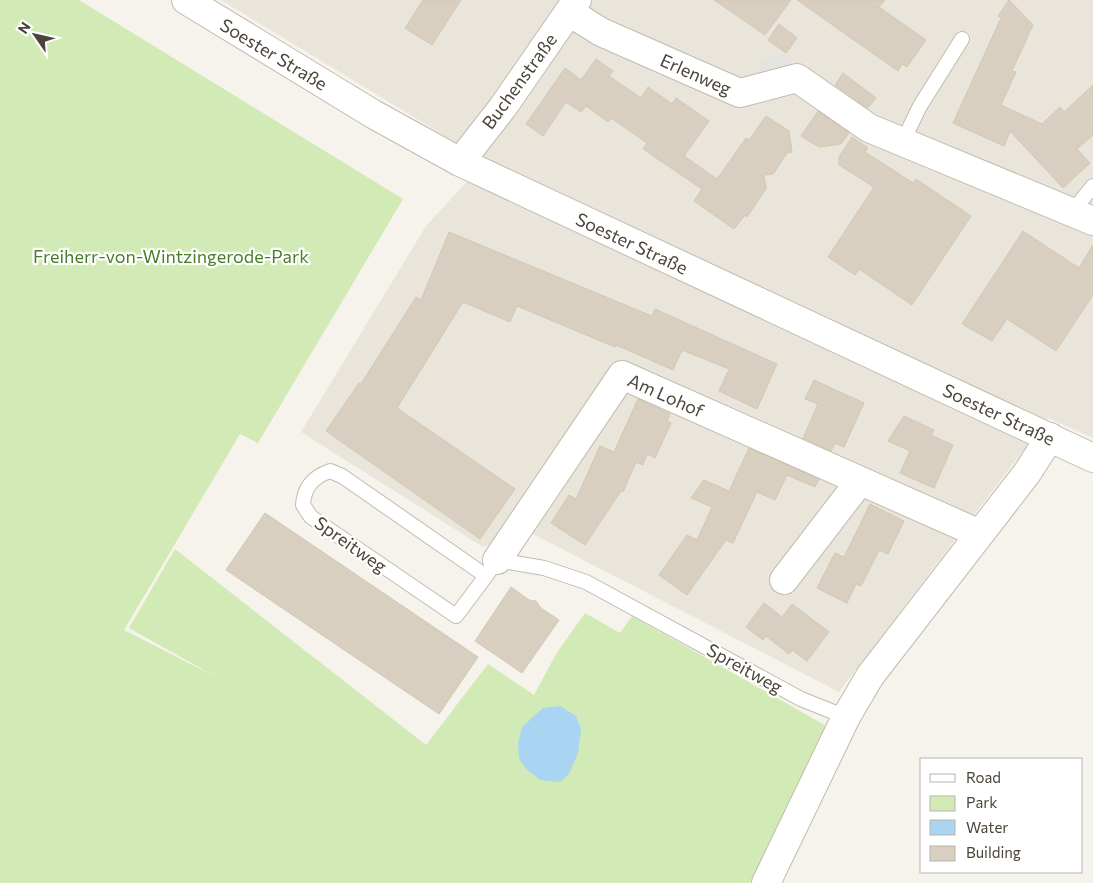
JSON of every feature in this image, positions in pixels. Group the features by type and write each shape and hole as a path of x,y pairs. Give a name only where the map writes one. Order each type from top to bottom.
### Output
{"street":[{"name":"Soester Straße","path":"186,0 373,114 460,162 1093,458"},
{"name":"Buchenstraße","path":"460,162 503,107 573,6"},
{"name":"Erlenweg","path":"573,6 601,32 735,91 740,92 797,78 854,120 902,143 1083,216"},
{"name":"Am Lohof","path":"491,568 622,375 980,534"},
{"path":"766,883 846,717 870,676 1027,473 1050,437"},
{"path":"784,580 860,481"}],"lane":[{"path":"902,143 920,106 962,39"},
{"path":"1083,216 1093,186"},
{"name":"Spreitweg","path":"491,568 456,616 311,517 303,505 304,494 318,475 330,471 342,476 491,568 544,568 586,582 801,699 846,717"}],"shaded area":[{"path":"221,0 1093,0 1093,438 1048,418 839,692 531,533 483,547 301,432 426,226 486,161"},
{"path":"789,53 793,69 760,77 757,61"}],"green space":[{"name":"Freiherr-von-Wintzingerode-Park","path":"0,0 79,0 403,199 258,443 240,434 124,630 218,678 129,628 175,549 426,745 488,664 534,695 556,654 585,613 620,633 632,616 830,728 750,883 0,883"}],"water":[{"path":"560,706 576,716 581,729 578,753 569,774 560,782 540,780 526,769 519,758 518,743 522,727 543,708"}],"building":[{"path":"423,0 461,0 432,45 405,28"},
{"path":"714,0 791,0 765,35"},
{"path":"797,0 885,0 879,7 926,40 907,67 902,64 898,71"},
{"path":"1009,0 1033,25 1012,71 1016,72 1001,105 1042,124 1060,107 1064,112 1093,85 1093,135 1077,149 1090,163 1063,188 1010,131 1004,146 953,123 1001,18 998,16"},
{"path":"779,24 797,38 786,53 768,40"},
{"path":"596,59 613,71 609,76 641,98 648,87 672,104 676,98 709,121 684,156 717,179 746,138 749,140 766,116 789,131 792,152 787,153 773,174 764,175 766,189 747,217 745,215 734,229 694,201 702,189 643,149 647,143 611,118 608,122 586,106 581,112 566,102 543,136 526,124 565,68 581,80"},
{"path":"843,73 876,98 868,108 835,85"},
{"path":"818,111 849,133 841,144 819,147 801,136"},
{"path":"852,137 868,148 865,152 913,183 916,179 971,216 912,305 859,269 855,275 828,257 874,187 839,165 839,157"},
{"path":"1023,231 1079,268 1093,245 1093,295 1056,351 1007,319 992,341 962,324"},
{"path":"449,232 652,316 655,309 777,364 757,409 719,391 729,369 682,350 673,370 517,306 510,322 463,302 397,408 515,489 480,539 326,431 359,383 361,384 416,297 421,300"},
{"path":"814,380 864,403 844,447 835,443 831,451 803,438 818,404 805,399"},
{"path":"638,399 670,414 667,421 671,423 655,458 647,454 643,465 636,462 623,492 621,491 585,545 551,523 569,495 576,499 600,446 614,452"},
{"path":"904,416 934,430 931,435 953,445 934,488 900,473 910,451 888,441"},
{"path":"749,448 819,479 815,487 787,475 775,500 757,492 733,543 726,540 687,595 659,575 687,535 697,540 712,507 691,498 704,480 729,491"},
{"path":"870,504 904,521 888,554 879,550 861,586 856,584 847,603 817,588 835,553 844,557"},
{"path":"265,513 478,657 439,714 226,570"},
{"path":"511,587 529,600 536,601 541,608 559,620 522,673 475,641"},
{"path":"764,603 782,617 792,604 829,632 807,661 792,650 789,654 766,636 763,640 746,627"}]}
